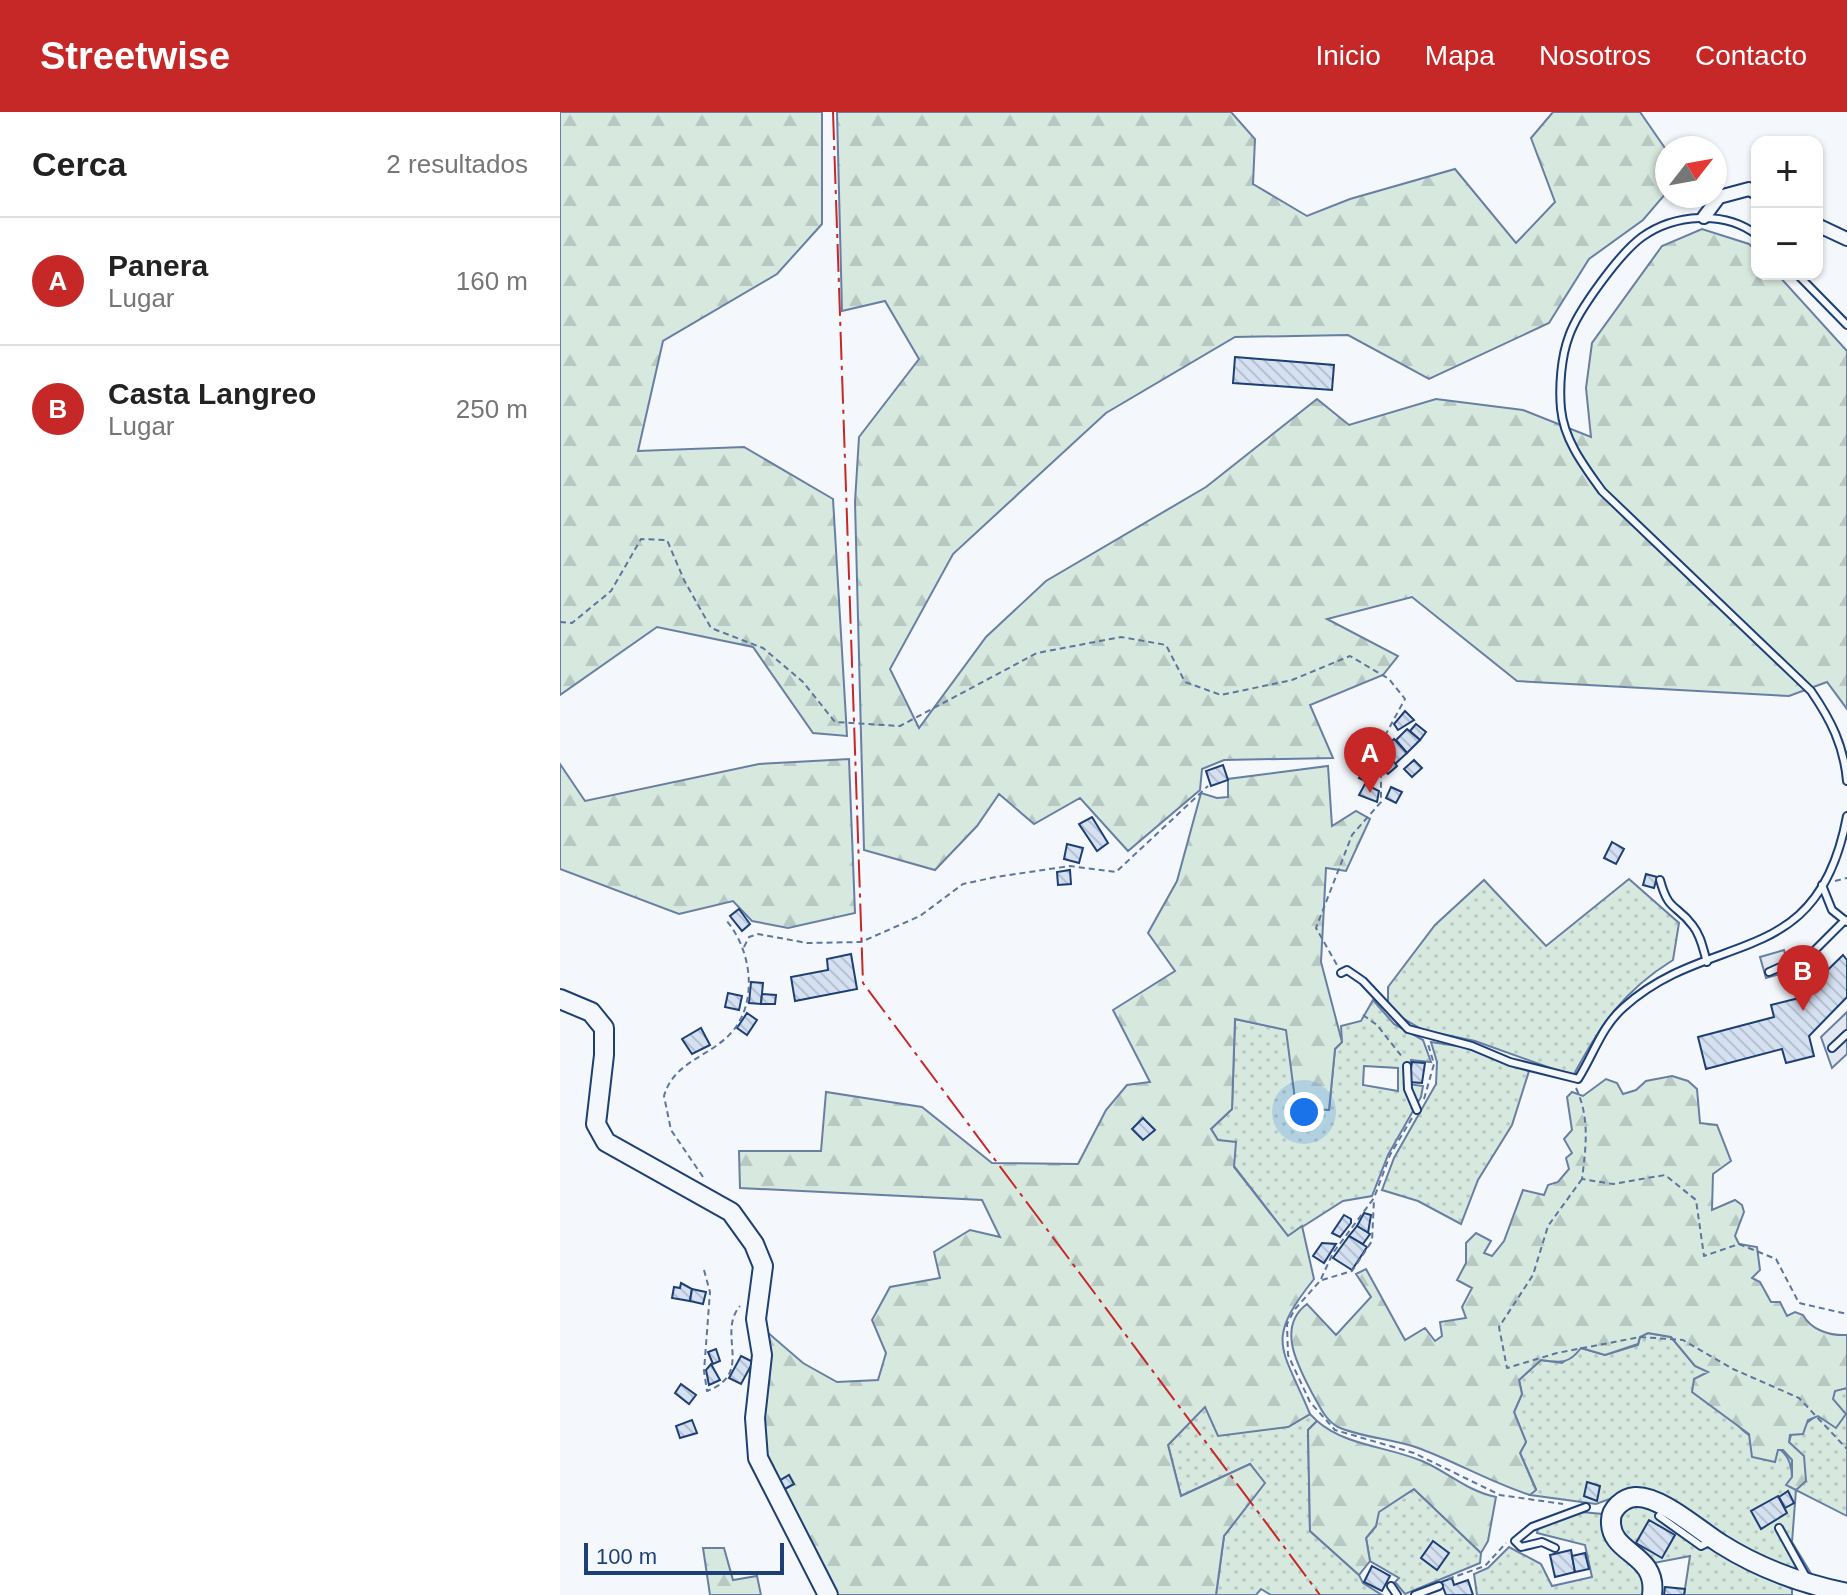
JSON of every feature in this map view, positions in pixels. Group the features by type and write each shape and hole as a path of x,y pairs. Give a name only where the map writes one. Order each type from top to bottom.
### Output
{"street":[{"path":"1704,217 1719,197 1751,190"},
{"path":"1823,228 1847,239"},
{"path":"560,999 591,1012 604,1028 596,1124 606,1142 731,1212 754,1244 763,1266 756,1319 762,1355 755,1418 758,1458 828,1595"},
{"path":"1652,1595 1654,1581 1640,1557 1622,1547 1612,1534 1610,1516 1621,1502 1636,1496 1658,1503 1713,1538 1803,1587 1847,1593"}],"lane":[{"path":"1751,232 1724,219 1704,217 1679,222 1641,238 1594,295 1569,335 1561,413 1579,458 1602,491 1811,691 1830,718 1839,740 1847,781"},
{"path":"1803,280 1847,325"},
{"path":"1341,973 1347,970 1363,981 1395,1019 1408,1029 1450,1039 1510,1062 1551,1070 1572,1080 1578,1079 1605,1026 1625,1005 1673,976 1772,935 1807,906 1822,885 1842,841 1847,816"},
{"path":"1660,880 1668,904 1686,918 1699,935 1707,962"},
{"path":"1769,972 1812,953 1846,921 1832,910 1822,885"},
{"path":"1832,1048 1847,1034"},
{"path":"1407,1066 1410,1097 1417,1110"},
{"path":"1555,1548 1542,1542 1521,1547 1515,1541 1532,1527 1586,1507"},
{"path":"1659,1516 1701,1546 1713,1538"},
{"path":"1779,1528 1803,1587"},
{"path":"1391,1586 1397,1595"},
{"path":"1415,1595 1435,1587"}],"path":[{"path":"560,622 572,623 611,591 641,539 667,540 684,580 711,628 763,648 803,682 835,722 900,726 1037,653 1121,637 1166,645 1185,682 1221,695 1292,680 1350,656 1389,679 1405,699 1370,763 1381,776 1381,802 1352,835 1316,928 1341,973"},
{"path":"744,947 749,937 758,934 807,943 861,942 920,916 963,884 996,877 1070,866 1116,872 1208,786"},
{"path":"711,1184 671,1130 664,1096 681,1069 734,1030 746,1000 748,969 744,947 725,919"},
{"path":"1363,1015 1377,1025 1407,1066"},
{"path":"1426,1035 1434,1064 1417,1110 1390,1155 1374,1198 1333,1253 1320,1281 1295,1309 1287,1324 1288,1355 1310,1402 1335,1430 1414,1453 1500,1495 1586,1507"},
{"path":"1572,1080 1584,1105 1587,1133 1582,1179 1548,1226 1533,1275 1499,1327 1507,1368 1557,1353 1640,1337 1683,1340 1733,1369 1799,1398 1847,1449"},
{"path":"1582,1179 1613,1184 1665,1175 1696,1200 1704,1256 1739,1244 1776,1259 1799,1303 1847,1314"},
{"path":"1320,1281 1352,1271 1372,1241 1374,1198"},
{"path":"704,1270 710,1292 704,1376 707,1391 722,1383 735,1360 731,1339 734,1314 743,1304 759,1296"},
{"path":"1435,1587 1485,1566 1502,1547 1515,1541"}],"green space":[{"path":"560,112 822,112 822,224 777,274 663,341 638,451 744,447 833,499 847,736 813,733 753,647 657,627 560,695"},
{"path":"837,112 1231,112 1255,139 1253,184 1307,216 1350,199 1455,169 1516,243 1555,202 1531,138 1553,112 1640,112 1657,136 1655,206 1643,220 1589,259 1549,323 1429,379 1348,335 1235,337 1106,413 953,554 890,669 919,728 986,637 1046,581 1206,487 1317,399 1349,425 1436,399 1523,410 1591,437 1586,388 1592,343 1662,246 1702,229 1749,244 1751,280 1782,280 1847,351 1847,709 1827,682 1789,696 1517,681 1412,597 1327,619 1398,656 1383,675 1310,705 1333,758 1224,760 1202,769 1200,790 1128,851 1080,798 1034,824 999,794 977,826 935,870 864,850 855,502 859,437 919,359 885,301 842,311"},
{"path":"849,759 855,913 788,928 752,921 733,901 679,914 560,869 560,764 585,801 759,764"},
{"path":"1328,766 1332,826 1356,811 1370,819 1346,871 1326,868 1321,962 1342,1042 1335,1049 1329,1110 1296,1107 1286,1030 1235,1019 1232,1109 1211,1129 1218,1140 1236,1142 1234,1167 1288,1236 1302,1226 1314,1279 1288,1317 1283,1331 1283,1345 1310,1414 1288,1427 1218,1436 1205,1407 1168,1445 1181,1496 1250,1464 1265,1483 1224,1536 1216,1595 837,1595 766,1456 762,1426 766,1331 803,1363 837,1382 878,1380 886,1353 872,1320 890,1287 940,1278 934,1252 970,1230 1000,1237 982,1200 740,1188 739,1151 821,1151 826,1092 922,1107 992,1163 1078,1164 1106,1110 1127,1085 1150,1082 1113,1010 1175,971 1148,933 1177,881 1201,793 1217,798 1228,797 1228,779"},
{"path":"1629,879 1679,923 1673,960 1640,984 1615,1010 1593,1040 1573,1076 1475,1041 1423,1030 1399,1016 1388,1002 1388,987 1435,925 1484,880 1546,946"},
{"path":"1373,1000 1394,1024 1423,1040 1431,1062 1411,1060 1408,1084 1423,1086 1421,1097 1388,1155 1372,1196 1343,1201 1288,1236 1234,1166 1211,1129 1232,1109 1235,1019 1287,1030 1296,1106 1329,1110 1335,1049 1342,1042 1341,1026 1361,1021","holes":["1364,1066 1398,1068 1398,1091 1363,1085"]},
{"path":"1431,1042 1464,1047 1529,1071 1512,1125 1478,1180 1461,1224 1418,1201 1382,1190 1394,1158 1436,1084 1437,1062"},
{"path":"1672,1076 1688,1081 1697,1089 1700,1123 1717,1125 1731,1161 1713,1174 1712,1210 1735,1200 1742,1205 1744,1212 1735,1236 1739,1244 1757,1247 1760,1270 1752,1278 1760,1282 1771,1302 1780,1302 1787,1316 1795,1312 1822,1331 1847,1335 1847,1388 1835,1391 1833,1399 1846,1414 1836,1428 1818,1416 1808,1420 1803,1434 1790,1435 1789,1442 1804,1456 1806,1481 1796,1490 1786,1485 1792,1477 1792,1460 1783,1450 1778,1450 1775,1462 1752,1457 1749,1434 1692,1392 1694,1379 1708,1372 1695,1366 1671,1337 1648,1333 1640,1337 1638,1344 1605,1355 1581,1348 1564,1361 1541,1360 1519,1380 1522,1394 1514,1412 1526,1442 1520,1453 1536,1490 1530,1495 1421,1449 1348,1431 1329,1420 1296,1359 1291,1335 1298,1313 1307,1304 1336,1335 1371,1297 1356,1274 1366,1269 1405,1340 1425,1328 1435,1341 1442,1336 1440,1322 1466,1318 1462,1307 1472,1288 1457,1280 1466,1263 1466,1243 1476,1233 1491,1241 1484,1253 1492,1256 1504,1241 1523,1190 1544,1195 1548,1185 1558,1182 1569,1169 1566,1158 1572,1153 1564,1139 1572,1130 1567,1097 1572,1092 1583,1096 1606,1079 1617,1083 1623,1094 1636,1090 1646,1081"},
{"path":"1648,1333 1671,1337 1695,1366 1709,1372 1737,1424 1754,1438 1779,1449 1786,1455 1792,1477 1806,1481 1789,1442 1791,1435 1823,1410 1835,1390 1847,1388 1847,1516 1796,1490 1792,1542 1815,1580 1794,1574 1623,1494 1596,1504 1530,1495 1536,1489 1520,1453 1526,1442 1514,1412 1522,1394 1519,1380 1541,1360 1562,1363 1581,1348 1605,1355 1638,1345 1640,1337"},
{"path":"1205,1406 1288,1427 1310,1414 1317,1421 1308,1430 1310,1531 1359,1575 1363,1583 1382,1595 1271,1595 1261,1589 1256,1595 1216,1595 1224,1536 1264,1483 1250,1464 1181,1496 1168,1445"},
{"path":"1317,1421 1341,1436 1422,1461 1476,1490 1496,1497 1488,1541 1481,1553 1414,1489 1379,1512 1376,1526 1366,1538 1370,1561 1359,1575 1310,1531 1308,1430"},
{"path":"1414,1489 1481,1553 1480,1563 1405,1594 1395,1582 1399,1578 1370,1561 1366,1538 1376,1526 1378,1512"},
{"path":"1639,1503 1652,1507 1722,1553 1792,1589 1792,1595 1684,1595 1690,1556 1654,1563 1622,1537 1618,1518 1623,1507"},
{"path":"1581,1512 1603,1514 1645,1578 1645,1595 1477,1595 1474,1574 1488,1568 1509,1547 1541,1564 1552,1586 1592,1577 1585,1545 1537,1533 1538,1528"},
{"path":"703,1548 724,1548 733,1580 757,1576 761,1595 710,1595"}],"shaded area":[{"path":"1784,950 1790,971 1766,978 1760,957"},
{"path":"1847,1012 1847,1054 1832,1068 1821,1037"}],"building":[{"path":"1235,357 1334,365 1332,390 1233,383"},
{"path":"1405,711 1414,720 1398,730 1394,724"},
{"path":"1416,724 1426,732 1420,740 1410,731"},
{"path":"1407,729 1420,740 1407,753 1396,740"},
{"path":"1394,739 1407,753 1395,764 1384,749"},
{"path":"1384,749 1397,766 1388,774 1375,762"},
{"path":"1414,760 1422,768 1412,777 1404,769"},
{"path":"1223,765 1228,780 1211,786 1206,771"},
{"path":"1365,765 1375,771 1369,783 1359,778"},
{"path":"1365,784 1379,791 1377,802 1359,795"},
{"path":"1391,787 1402,792 1396,803 1386,798"},
{"path":"1092,817 1108,843 1097,851 1079,824"},
{"path":"1612,842 1624,849 1616,864 1604,858"},
{"path":"1067,844 1083,848 1079,863 1064,859"},
{"path":"1070,870 1071,884 1058,885 1057,872"},
{"path":"1646,874 1657,877 1654,888 1643,885"},
{"path":"739,909 750,924 742,931 730,916"},
{"path":"851,954 857,989 795,1001 791,977 828,970 827,959"},
{"path":"1843,955 1847,960 1847,997 1809,1036 1814,1056 1786,1063 1782,1049 1706,1069 1698,1037 1774,1017 1771,1005 1799,998"},
{"path":"751,982 763,983 761,1004 749,1003"},
{"path":"728,993 742,996 739,1010 725,1007"},
{"path":"762,994 776,995 775,1004 761,1004"},
{"path":"747,1013 757,1020 747,1035 737,1028"},
{"path":"701,1028 710,1045 692,1054 682,1039"},
{"path":"1412,1062 1425,1063 1422,1083 1409,1082"},
{"path":"1143,1118 1155,1130 1143,1140 1132,1129"},
{"path":"1364,1213 1371,1215 1368,1233 1357,1226"},
{"path":"1344,1215 1351,1219 1351,1223 1340,1237 1332,1233"},
{"path":"1357,1226 1370,1234 1363,1244 1349,1236"},
{"path":"1349,1236 1367,1247 1352,1270 1333,1258"},
{"path":"1322,1243 1336,1244 1324,1263 1313,1256"},
{"path":"681,1283 692,1289 690,1301 672,1298 674,1287 680,1288"},
{"path":"692,1289 706,1292 703,1304 690,1301"},
{"path":"716,1349 720,1361 713,1364 708,1352"},
{"path":"741,1356 753,1362 741,1384 729,1378"},
{"path":"711,1364 720,1380 709,1385 706,1370"},
{"path":"681,1384 696,1395 689,1404 675,1393"},
{"path":"692,1420 697,1433 680,1438 676,1426"},
{"path":"789,1475 794,1484 783,1490 779,1481"},
{"path":"1587,1482 1600,1486 1597,1501 1584,1496"},
{"path":"1788,1491 1794,1503 1785,1508 1779,1497"},
{"path":"1778,1496 1787,1513 1761,1529 1751,1511"},
{"path":"1649,1520 1675,1535 1662,1558 1636,1543"},
{"path":"1433,1541 1449,1553 1437,1570 1421,1558"},
{"path":"1571,1550 1575,1572 1555,1577 1550,1555"},
{"path":"1585,1553 1589,1569 1575,1572 1572,1556"},
{"path":"1372,1566 1390,1576 1382,1591 1364,1582"},
{"path":"1452,1578 1454,1585 1468,1580 1473,1595 1446,1595 1441,1582"},
{"path":"1665,1587 1685,1589 1684,1595 1664,1595"}],"power":[{"path":"833,112 863,983 1320,1595"}],"place":[{"name":"Panera","path":"1370,793"},
{"name":"Casta Langreo","path":"1803,1011"}]}
